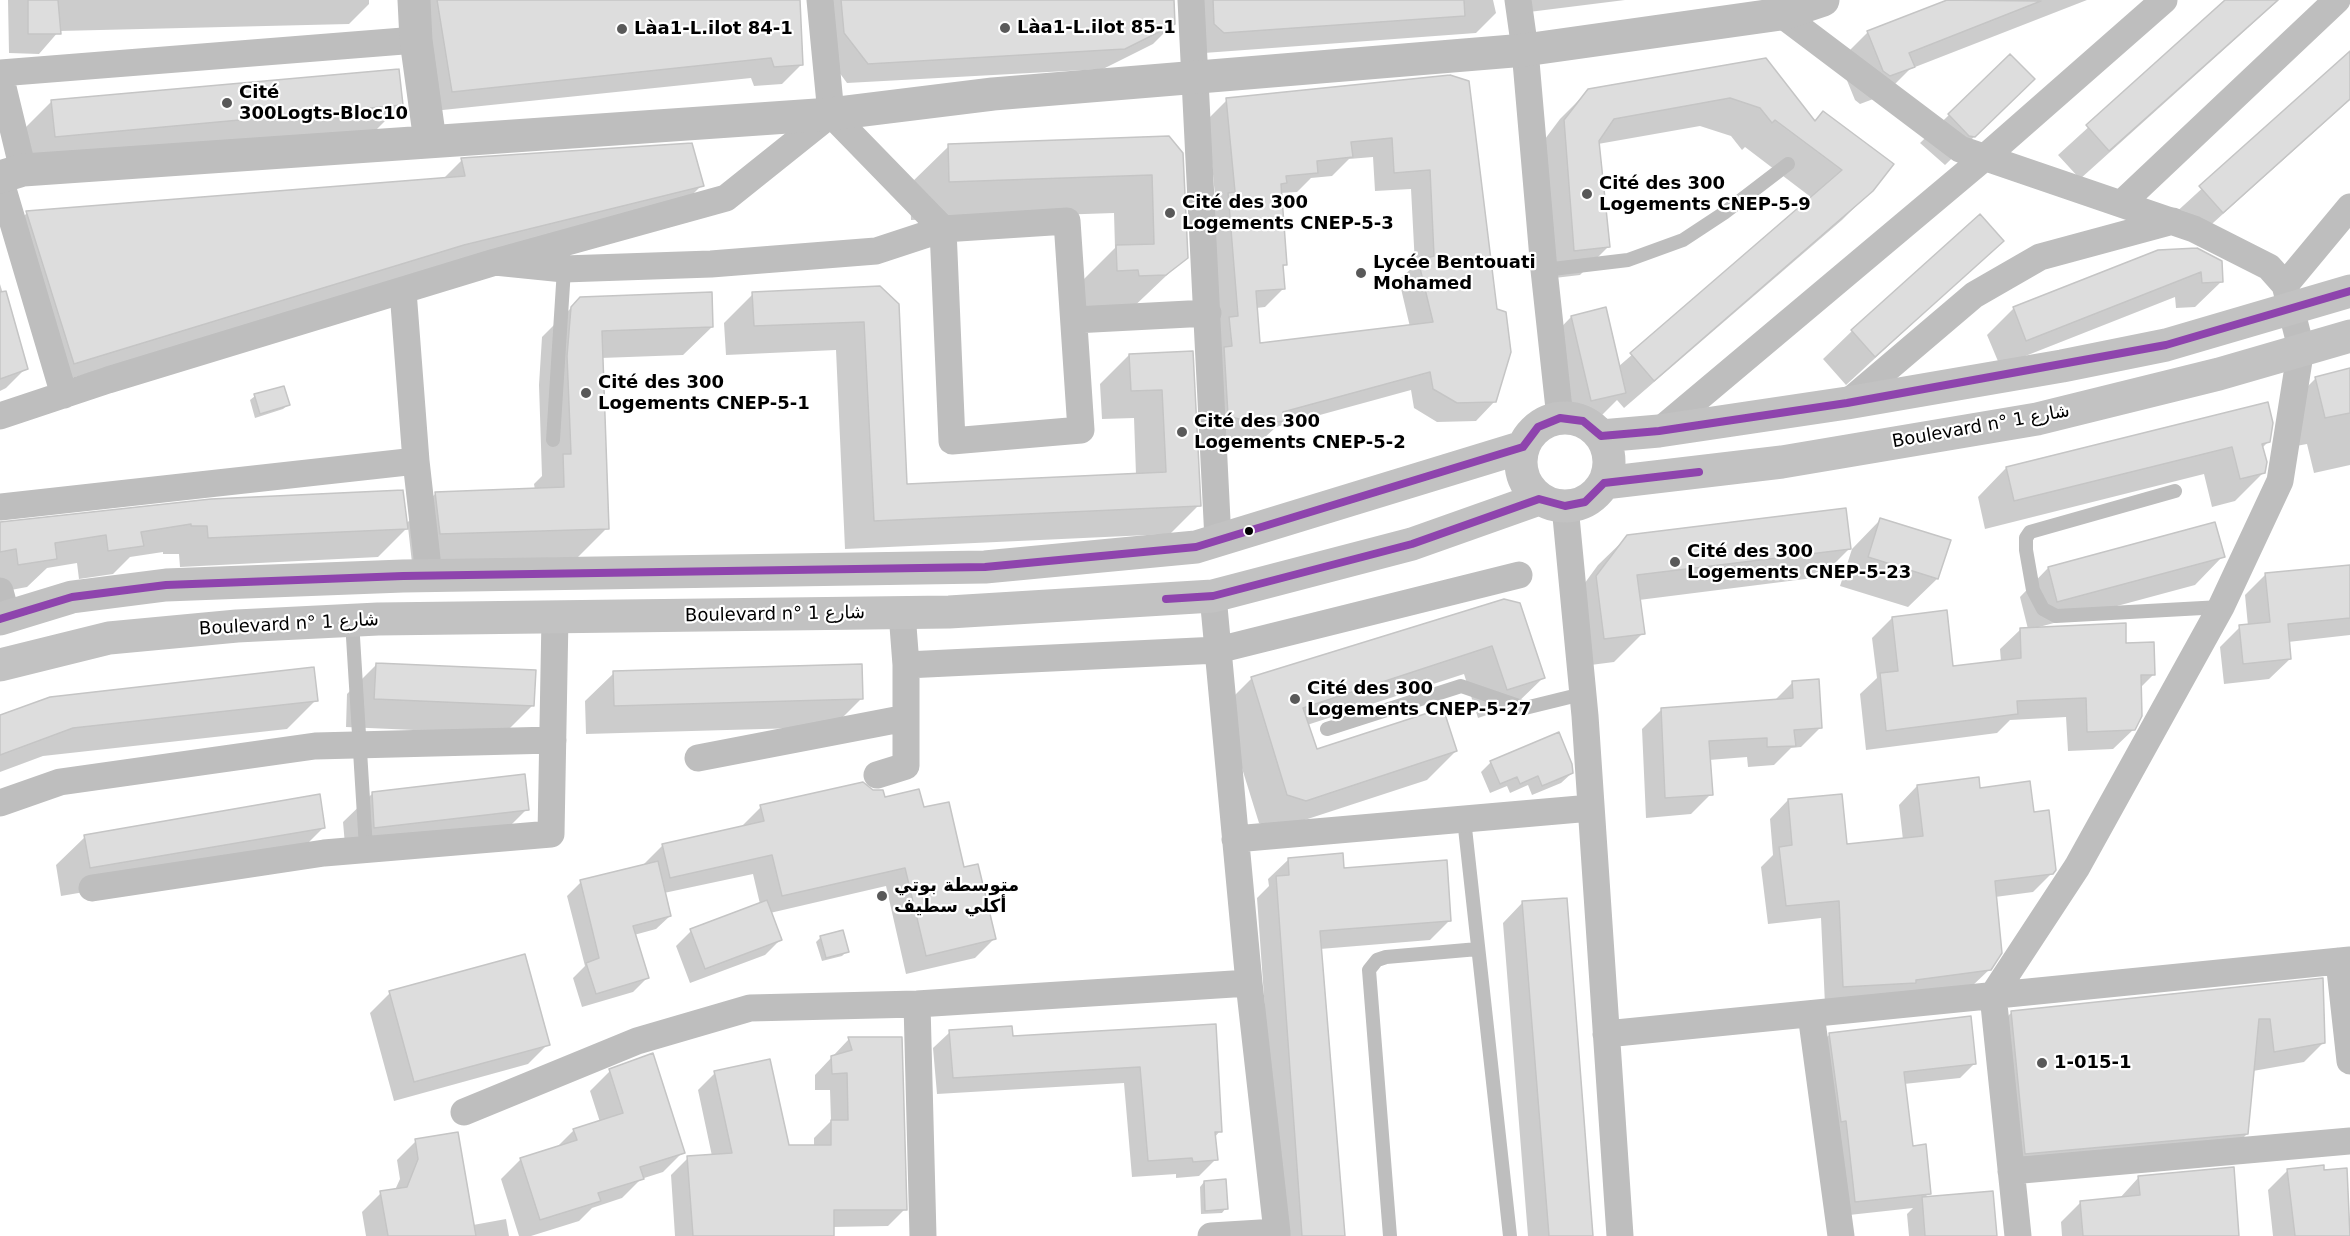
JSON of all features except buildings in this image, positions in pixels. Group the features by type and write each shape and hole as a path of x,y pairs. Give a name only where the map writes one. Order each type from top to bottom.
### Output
{"main road":[{"path":"1602,436 1659,431 1847,403 2062,366 2166,345 2289,296 2350,291"},
{"name":"Boulevard n° شارع 1","path":"1604,483 1782,462 2037,419 2219,374 2301,348 2350,336"},
{"path":"1560,418 1583,422 1602,436 1609,459 1604,483 1585,502 1552,503 1523,476 1521,461 1523,447 1538,427 1560,418"},
{"path":"2,609 166,585 429,576 985,567 1196,547 1523,447"},
{"name":"Boulevard n° شارع 1","path":"0,665 109,639 237,626 555,617 902,613 1213,596 1412,544 1552,503"}],"street":[{"path":"414,0 416,40 430,141"},
{"path":"495,262 564,269 711,264 876,251 943,228 1067,221 1080,430 952,441 943,228 831,114 820,0"},
{"path":"1191,0 1218,540"},
{"path":"1518,0 1525,50 1544,270 1560,418"},
{"path":"8,176 430,141 831,114 993,94 1525,50 1822,0"},
{"path":"1659,431 1984,158 2164,0"},
{"path":"2122,203 2337,0"},
{"path":"1780,7 1959,149 2194,228 2268,267 2289,296 2301,348 2280,481 2221,607 2077,867 1993,995 2018,1236"},
{"path":"64,395 8,176 0,74 416,40"},
{"path":"0,416 495,262 726,198 831,114"},
{"path":"2289,296 2350,207"},
{"path":"1847,403 1974,295 2040,257 2173,220"},
{"path":"403,291 416,461 429,576"},
{"path":"1074,320 1208,314"},
{"path":"0,507 416,461"},
{"path":"1552,503 1582,694 1620,1236"},
{"path":"906,665 1218,650 1519,575"},
{"path":"1211,1236 1277,1234 1249,984 1213,596"},
{"path":"877,775 906,766 906,665 902,613"},
{"path":"92,888 366,848 551,834 555,617"},
{"path":"698,758 906,717"},
{"path":"0,803 60,782 315,746 553,740"},
{"path":"1236,839 1591,808"},
{"path":"1606,1034 2345,960 2350,1061"},
{"path":"464,1112 637,1041 712,1017 750,1008 916,1004 1249,984"},
{"path":"916,1004 923,1236"},
{"path":"1812,1014 1841,1236"},
{"path":"2011,1171 2350,1141"}],"lane":[{"path":"1544,270 1628,260 1683,240 1724,213 1788,164"},
{"path":"553,440 564,269"},
{"path":"2175,491 2030,532 2026,538 2026,550 2033,590 2043,609 2056,616 2221,607"},
{"path":"352,621 366,848"},
{"path":"1327,729 1461,686 1525,708 1582,694"},
{"path":"1464,819 1510,1236"},
{"path":"1390,1236 1369,970 1377,960 1386,957 1478,950"}],"transit line":[{"path":"0,619 72,597 166,585 403,576 985,567 1196,547 1523,447 1538,427 1560,418 1583,421 1601,436 1659,431 1847,403 2166,345 2350,291"},
{"path":"1166,599 1213,596 1412,544 1539,499 1565,506 1585,502 1604,483 1699,472"}],"place":[{"name":"Làa1-L.ilot 85-1","path":"1005,28"},
{"name":"Làa1-L.ilot 84-1","path":"622,29"},
{"name":"Cité 300Logts-Bloc10","path":"227,103"},
{"name":"Cité des 300 Logements CNEP-5-9","path":"1587,194"},
{"name":"Cité des 300 Logements CNEP-5-3","path":"1170,213"},
{"name":"Lycée Bentouati Mohamed","path":"1361,273"},
{"name":"Cité des 300 Logements CNEP-5-1","path":"586,393"},
{"name":"Cité des 300 Logements CNEP-5-2","path":"1182,432"},
{"name":"Cité des 300 Logements CNEP-5-23","path":"1675,562"},
{"name":"Cité des 300 Logements CNEP-5-27","path":"1295,699"},
{"name":"متوسطة بوتي أكلي سطيف","path":"882,896"},
{"name":"1-015-1","path":"2042,1063"}]}
